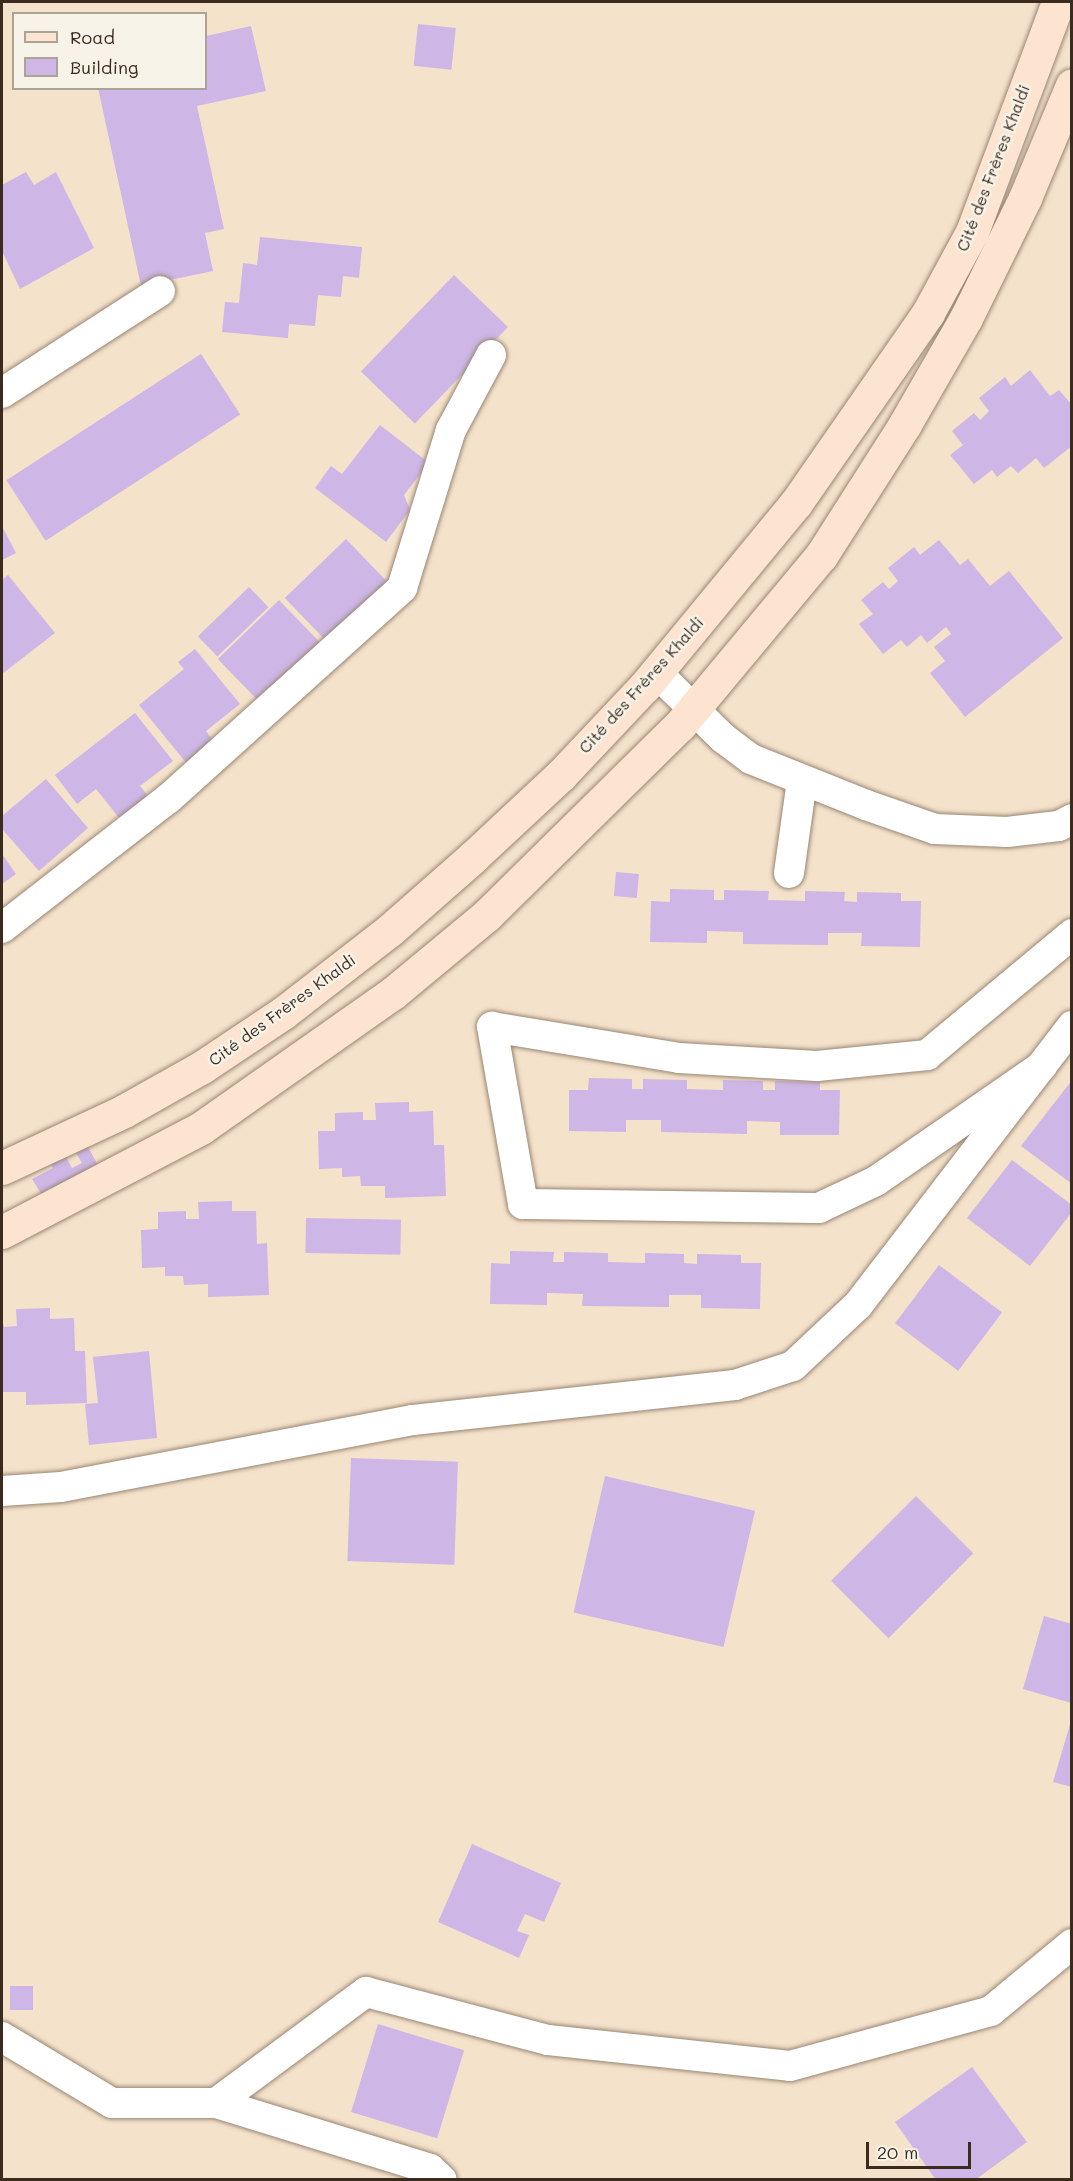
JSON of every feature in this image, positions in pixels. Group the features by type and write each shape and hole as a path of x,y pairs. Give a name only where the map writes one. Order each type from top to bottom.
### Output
{"main road":[{"name":"Cité des Frères Khaldi","path":"2,1168 124,1111 202,1067 283,1013 390,930 473,857 561,774 656,672 796,503 928,313 972,232 1058,2"},
{"path":"2,1232 201,1128 393,993 486,915 591,817 694,709 821,556 905,424 966,318 1025,198 1071,85"}],"street":[{"path":"2,393 160,291"},
{"path":"2,928 168,799 402,588 451,430 491,355"},
{"path":"656,672 751,759 935,829 1007,832 1059,826 1071,819"},
{"path":"789,873 802,780"},
{"path":"1042,1066 876,1182 819,1208 523,1204 492,1027 690,1059 817,1066 927,1055 1071,934"},
{"path":"2,1491 61,1487 413,1420 735,1385 793,1366 858,1305 1071,1026"},
{"path":"216,2103 366,1992 548,2040 790,2066 991,2011 1071,1944"},
{"path":"2,2037 112,2103 216,2103 430,2169 442,2180"}],"building":[{"path":"418,24 456,28 451,70 414,66"},
{"path":"251,26 266,91 197,106 224,229 205,233 213,271 141,286 98,90 207,90 207,36"},
{"path":"26,172 34,185 56,172 94,248 20,289 2,251 2,185"},
{"path":"260,237 362,247 359,278 343,276 341,297 318,295 315,326 289,324 288,338 222,332 225,302 239,303 243,263 257,265"},
{"path":"454,275 508,327 415,423 361,371"},
{"path":"201,354 240,414 46,541 6,480"},
{"path":"1030,370 1050,396 1059,390 1072,405 1072,446 1044,468 1036,458 1018,473 1011,466 997,477 992,470 974,484 950,455 963,445 952,431 974,413 980,420 989,411 979,398 1005,377 1011,386"},
{"path":"380,425 429,463 404,495 410,510 386,542 315,488 331,466 342,474"},
{"path":"2,526 16,553 2,560"},
{"path":"346,539 388,583 327,642 285,598"},
{"path":"939,540 960,565 968,559 990,586 1009,571 1063,638 965,717 930,673 945,661 934,647 951,634 946,627 927,643 921,635 907,647 901,640 883,654 859,624 873,614 861,600 883,582 889,589 898,581 888,568 914,547 920,555"},
{"path":"8,575 55,633 2,674 2,580"},
{"path":"249,587 268,607 217,656 198,636"},
{"path":"279,600 321,644 260,703 218,659"},
{"path":"195,649 240,704 206,731 215,743 188,765 139,705 184,669 178,662"},
{"path":"135,713 173,761 140,786 149,797 120,819 96,789 77,804 55,775"},
{"path":"46,779 88,828 39,871 2,829 2,816"},
{"path":"2,854 16,874 2,884"},
{"path":"616,872 639,874 637,898 614,896"},
{"path":"670,889 714,890 714,900 724,900 724,890 769,891 768,900 805,901 805,891 845,892 844,901 857,902 857,892 901,893 901,901 921,901 920,947 861,946 862,933 828,933 828,945 743,944 743,932 707,931 707,943 650,942 651,901 670,902"},
{"path":"589,1078 632,1079 632,1089 643,1089 643,1079 687,1080 687,1089 723,1090 723,1080 763,1081 763,1090 775,1090 775,1081 820,1082 820,1090 840,1090 839,1135 780,1135 780,1122 747,1121 747,1134 661,1132 661,1120 626,1120 626,1132 569,1131 569,1090 588,1090"},
{"path":"1072,1080 1072,1184 1021,1146"},
{"path":"409,1102 409,1112 433,1111 434,1145 444,1145 446,1196 385,1198 385,1186 361,1186 360,1176 342,1177 342,1168 319,1169 318,1131 335,1131 335,1113 363,1112 363,1120 376,1120 375,1103"},
{"path":"85,1141 100,1169 45,1200 32,1179 53,1168 49,1162 64,1153 72,1168 82,1163 73,1148"},
{"path":"1012,1160 1072,1205 1072,1212 1030,1266 967,1218"},
{"path":"232,1201 232,1211 256,1211 257,1244 267,1243 269,1295 208,1297 208,1284 184,1285 183,1276 165,1276 165,1267 142,1268 141,1230 158,1229 158,1212 186,1211 186,1219 199,1219 198,1202"},
{"path":"306,1218 401,1220 400,1255 305,1253"},
{"path":"510,1251 554,1252 553,1262 564,1262 564,1252 608,1253 608,1262 645,1263 645,1253 684,1254 684,1263 697,1264 697,1254 741,1255 741,1263 761,1263 760,1309 701,1308 701,1295 669,1295 669,1307 582,1306 583,1294 547,1293 547,1305 490,1304 491,1263 510,1264"},
{"path":"939,1265 1002,1313 958,1371 895,1323"},
{"path":"50,1308 50,1319 74,1318 75,1351 85,1351 87,1403 26,1405 26,1392 2,1392 2,1318 4,1327 17,1326 16,1309"},
{"path":"149,1351 157,1438 89,1445 85,1404 98,1403 93,1357"},
{"path":"351,1458 458,1462 454,1565 347,1561"},
{"path":"605,1476 755,1511 724,1647 574,1612"},
{"path":"916,1496 973,1553 888,1638 831,1581"},
{"path":"1044,1616 1072,1624 1071,1703 1023,1689"},
{"path":"1072,1721 1072,1787 1053,1782"},
{"path":"472,1844 561,1883 544,1922 525,1914 517,1931 529,1935 519,1958 438,1922"},
{"path":"10,1986 33,1986 33,2010 10,2010"},
{"path":"378,2024 464,2050 437,2138 351,2112"},
{"path":"972,2067 1027,2142 975,2180 936,2180 895,2122"}]}
